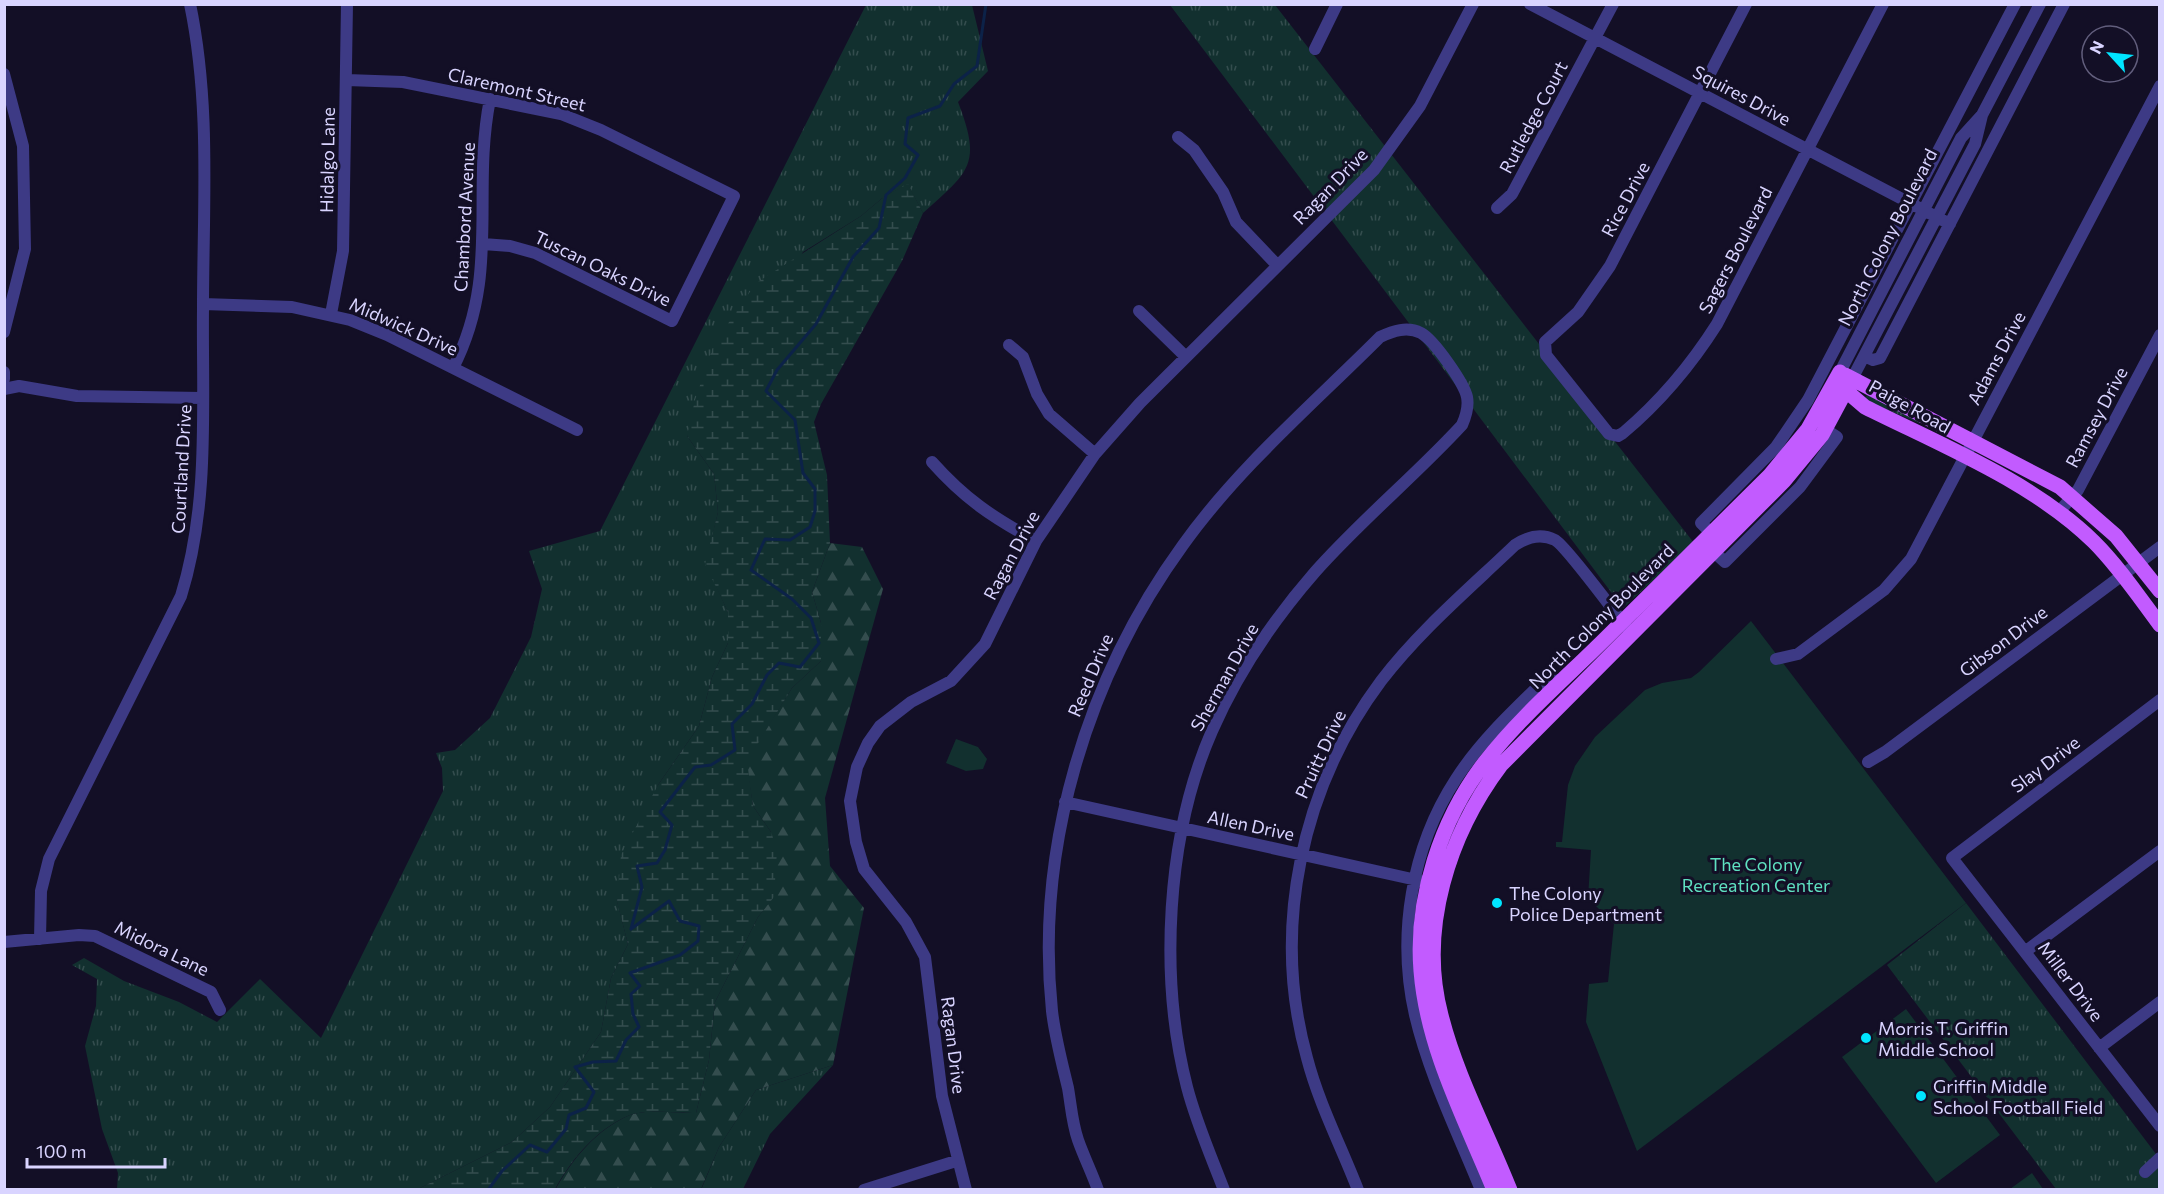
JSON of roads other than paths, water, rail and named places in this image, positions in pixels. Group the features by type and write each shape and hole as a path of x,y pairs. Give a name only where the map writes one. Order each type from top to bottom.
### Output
{"main road":[{"name":"Paige Road","path":"1846,380 2044,477 2073,498 2116,536 2160,591"},
{"name":"Paige Road","path":"1846,380 1865,407 1965,458 2059,512 2094,542 2122,574 2160,625"},
{"name":"North Colony Boulevard","path":"1510,1190 1450,1047 1440,1013 1428,883 1454,850 1473,807 1501,765 1712,533 1796,446 1818,413 1846,380"},
{"name":"North Colony Boulevard","path":"1494,1190 1440,1061 1428,1016 1421,970 1422,920 1428,883 1440,845 1458,802 1484,764 1560,684 1714,552 1784,481 1825,429 1834,414 1846,380"},
{"path":"1834,414 1845,408 1865,407"}],"street":[{"name":"Courtland Drive","path":"40,939 41,891 49,859 181,596 192,560 201,487 205,131 201,71 190,4"},
{"name":"Hidalgo Lane","path":"331,314 343,251 347,4"},
{"path":"1315,49 1337,4"},
{"name":"Ragan Drive","path":"966,1190 956,1161 940,1088 924,957 906,922 864,869 853,830 850,801 857,767 868,743 880,726 911,702 951,681 985,644 1036,540 1095,454 1185,357 1374,170 1420,106 1473,4"},
{"name":"Squires Drive","path":"1530,4 1950,224"},
{"name":"Rutledge Court","path":"1497,208 1512,194 1613,4"},
{"name":"Rice Drive","path":"1576,394 1546,355 1545,342 1578,312 1610,266 1746,4"},
{"name":"Sagers Boulevard","path":"1576,394 1609,434 1618,436 1651,410 1684,373 1718,324 1806,149 1883,4"},
{"path":"1712,533 1701,523 1759,466 1791,428 2015,4"},
{"name":"North Colony Boulevard","path":"1846,380 1864,356 1937,218 1975,144 1982,115 2040,4"},
{"path":"1864,356 1873,360 1880,358 2064,4"},
{"path":"4,74 23,146 25,249 4,332"},
{"name":"Claremont Street","path":"347,80 403,82 549,111 585,123 734,196 672,321"},
{"name":"Adams Drive","path":"1776,659 1798,654 1884,590 1911,560 2160,86"},
{"name":"Chambord Avenue","path":"453,368 476,312 481,281 486,126 490,99"},
{"name":"North Colony Boulevard","path":"1846,380 1923,210 1961,138 1982,115"},
{"path":"1178,137 1194,150 1217,183 1236,222 1277,265"},
{"name":"Tuscan Oaks Drive","path":"483,244 510,246 535,253 672,321"},
{"name":"Midwick Drive","path":"203,304 287,306 331,314 382,332 577,430"},
{"path":"1139,311 1185,357"},
{"name":"Reed Drive","path":"1098,1190 1074,1124 1052,1011 1051,922 1056,858 1065,802 1088,723 1105,679 1129,631 1183,544 1215,505 1380,338 1395,330 1421,334 1445,360"},
{"name":"Ramsey Drive","path":"2059,512 2073,498 2160,335"},
{"path":"1009,345 1023,357 1037,394 1049,414 1095,454"},
{"name":"Sherman Drive","path":"1224,1190 1187,1088 1171,990 1173,893 1184,828 1196,778 1212,732 1241,676 1271,629 1316,571 1462,425 1467,411 1467,398 1461,383 1445,360"},
{"path":"4,372 5,378 19,386"},
{"path":"4,388 19,386 77,396 202,398"},
{"path":"932,462 959,492 999,520 1036,540"},
{"name":"Pruitt Drive","path":"1358,1190 1313,1079 1293,989 1293,925 1300,854 1317,798 1336,753 1372,695 1418,640 1515,544 1535,536 1555,540 1627,628"},
{"name":"Gibson Drive","path":"1868,762 1885,752 2160,547"},
{"name":"Slay Drive","path":"1952,858 2160,700"},
{"name":"Allen Drive","path":"1065,802 1428,883"},
{"path":"2026,951 2160,851"},
{"name":"Miller Drive","path":"1952,858 2160,1126"},
{"path":"1428,883 1408,918 1408,968 1415,1014 1426,1053 1481,1190"},
{"name":"Midora Lane","path":"4,942 79,935 107,940 211,992 220,1010"},
{"path":"2099,1047 2160,1002"},
{"path":"2145,1172 2160,1158"},
{"path":"864,1190 956,1161"}],"waterway":[{"path":"488,1190 502,1171 530,1145 547,1152 566,1129 569,1115 586,1108 594,1092 575,1067 593,1062 616,1061 626,1040 639,1027 633,1014 631,994 640,986 630,973 680,955 698,941 699,926 680,921 669,901 631,929 642,887 637,866 657,863 665,850 672,825 660,812 695,767 711,765 735,750 732,724 752,704 767,675 779,663 800,667 819,643 811,618 792,599 751,570 765,539 790,540 810,527 815,511 815,489 803,473 795,420 766,391 777,370 816,324 853,257 879,228 886,195 905,178 918,155 905,144 908,118 940,106 954,84 977,66 986,4"}],"place":[{"name":"The Colony Police Department","path":"1497,903"},
{"name":"Morris T. Griffin Middle School","path":"1866,1038"},
{"name":"Griffin Middle School Football Field","path":"1921,1096"}],"park label":[{"name":"The Colony Recreation Center","path":"1756,874"}]}
